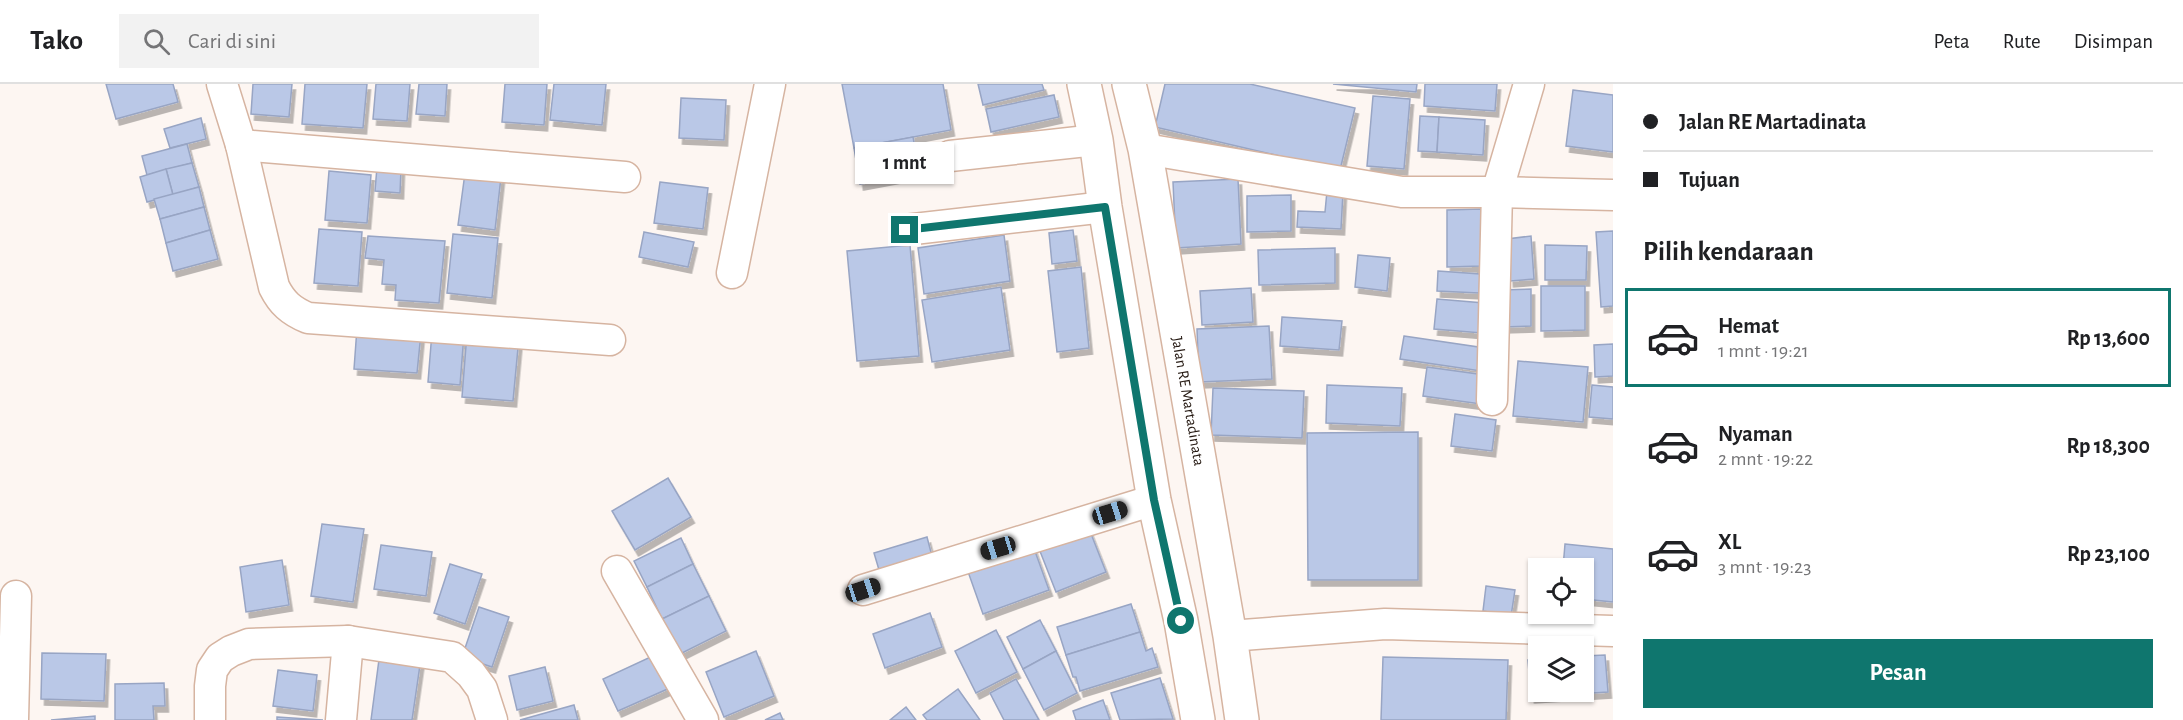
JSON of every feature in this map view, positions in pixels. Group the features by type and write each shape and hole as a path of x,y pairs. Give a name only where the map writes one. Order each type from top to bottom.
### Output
{"highway":[{"path":"1084,84 1096,140 1154,500 1181,621 1198,720"},
{"name":"Jalan RE Martadinata","path":"1129,84 1145,149 1230,636 1242,720"}],"street":[{"path":"222,84 241,145 274,287 279,298 291,310 308,318 610,340"},
{"path":"732,273 770,84"},
{"path":"1492,400 1497,192 1529,84"},
{"path":"950,156 1096,140"},
{"path":"241,145 625,177"},
{"path":"1145,149 1380,190 1613,195"},
{"path":"905,230 1105,207"},
{"path":"863,590 1154,500"},
{"path":"617,571 703,720"},
{"path":"13,720 16,597"},
{"path":"1230,636 1385,624 1613,631"},
{"path":"341,720 348,641"},
{"path":"210,720 212,670 220,658 231,651 249,644 348,641 452,657 471,674 482,689 492,720"}],"building":[{"path":"106,84 173,84 178,102 116,119"},
{"path":"253,84 292,84 289,117 251,114"},
{"path":"305,84 367,84 363,128 302,124"},
{"path":"376,84 410,84 407,121 373,119"},
{"path":"419,84 447,84 445,116 416,114"},
{"path":"505,84 547,84 544,125 502,122"},
{"path":"554,84 606,84 602,125 550,120"},
{"path":"842,84 943,84 951,130 854,148"},
{"path":"978,84 1042,84 1044,90 983,105"},
{"path":"1165,84 1250,84 1355,108 1340,170 1155,127"},
{"path":"1333,84 1417,84 1416,92"},
{"path":"1425,84 1497,84 1495,111 1424,106"},
{"path":"1573,90 1613,95 1613,152 1566,146"},
{"path":"1054,95 1059,117 991,132 986,109"},
{"path":"1373,96 1410,99 1404,169 1367,166"},
{"path":"681,98 726,100 724,140 679,138"},
{"path":"1420,116 1439,117 1437,152 1418,151"},
{"path":"1439,117 1485,120 1483,155 1437,152"},
{"path":"201,118 206,139 170,148 164,129"},
{"path":"913,137 920,173 860,184 854,148"},
{"path":"187,144 192,163 147,175 142,156"},
{"path":"192,163 199,187 173,195 166,169"},
{"path":"377,167 401,169 400,193 375,191"},
{"path":"166,169 173,195 147,202 140,177"},
{"path":"329,171 371,175 367,223 325,220"},
{"path":"465,173 501,177 495,230 458,225"},
{"path":"1238,179 1241,244 1176,248 1173,182"},
{"path":"660,182 708,188 703,229 654,223"},
{"path":"199,187 204,207 160,219 154,199"},
{"path":"1327,191 1343,192 1341,229 1297,227 1298,211 1325,212"},
{"path":"1291,195 1291,231 1247,232 1247,196"},
{"path":"204,207 210,230 166,243 160,219"},
{"path":"1481,209 1481,266 1447,267 1447,210"},
{"path":"319,229 362,232 358,286 314,283"},
{"path":"210,230 218,259 173,271 166,243"},
{"path":"1073,230 1077,261 1052,264 1049,233"},
{"path":"1613,231 1613,306 1601,307 1596,232"},
{"path":"644,232 694,242 688,267 639,257"},
{"path":"453,234 498,238 492,298 447,293"},
{"path":"1004,235 1010,281 924,294 918,248"},
{"path":"368,236 445,241 439,303 395,300 396,285 382,284 384,260 365,258"},
{"path":"1531,236 1534,279 1510,281 1507,239"},
{"path":"910,245 919,356 857,361 847,251"},
{"path":"1545,245 1587,246 1586,280 1545,280"},
{"path":"1335,248 1335,283 1259,285 1258,250"},
{"path":"1358,255 1390,258 1387,291 1355,287"},
{"path":"1081,267 1089,348 1057,352 1048,271"},
{"path":"1438,271 1480,274 1479,293 1437,291"},
{"path":"1541,286 1585,286 1585,330 1541,331"},
{"path":"1001,287 1010,350 932,362 922,300"},
{"path":"1251,288 1253,322 1202,325 1200,291"},
{"path":"1531,289 1531,326 1502,327 1501,290"},
{"path":"1437,299 1484,303 1482,333 1434,329"},
{"path":"1282,317 1342,321 1339,350 1280,346"},
{"path":"1269,326 1272,379 1199,382 1197,329"},
{"path":"357,328 421,333 417,373 354,369"},
{"path":"432,332 464,334 460,385 428,382"},
{"path":"467,333 519,337 513,401 462,397"},
{"path":"1404,336 1485,348 1481,371 1400,359"},
{"path":"1613,344 1613,376 1595,377 1594,345"},
{"path":"1518,361 1588,367 1583,422 1513,416"},
{"path":"1427,367 1485,375 1481,404 1423,396"},
{"path":"1327,385 1402,388 1400,426 1326,423"},
{"path":"1592,385 1613,387 1613,419 1589,417"},
{"path":"1213,388 1304,391 1302,438 1211,435"},
{"path":"1455,414 1496,420 1492,451 1451,446"},
{"path":"1418,432 1418,580 1308,580 1307,433"},
{"path":"668,478 691,517 635,550 612,511"},
{"path":"1086,521 1106,572 1056,592 1036,541"},
{"path":"322,524 364,529 353,602 311,596"},
{"path":"927,537 934,564 882,580 874,553"},
{"path":"681,538 693,564 647,587 634,561"},
{"path":"1032,543 1049,590 983,614 966,566"},
{"path":"1565,544 1613,549 1613,602 1594,600 1594,558 1564,558"},
{"path":"381,545 432,552 426,596 374,589"},
{"path":"282,560 289,605 246,612 240,567"},
{"path":"450,564 482,574 465,624 434,613"},
{"path":"693,564 709,596 662,619 647,587"},
{"path":"1486,586 1515,590 1511,616 1483,611"},
{"path":"709,596 726,631 680,654 662,619"},
{"path":"1131,604 1140,632 1066,655 1057,627"},
{"path":"479,607 509,617 492,667 462,657"},
{"path":"930,613 942,647 885,668 873,634"},
{"path":"1040,620 1056,651 1023,669 1007,637"},
{"path":"996,630 1017,672 976,693 955,651"},
{"path":"1140,632 1146,651 1152,648 1158,667 1080,691 1066,655"},
{"path":"756,651 774,696 724,717 706,672"},
{"path":"1056,651 1077,693 1044,710 1023,669"},
{"path":"380,652 421,658 412,720 371,720"},
{"path":"42,653 106,654 104,701 41,699"},
{"path":"657,654 672,687 618,711 603,679"},
{"path":"1605,655 1608,692 1594,693 1594,656"},
{"path":"1383,657 1508,660 1506,720 1381,720"},
{"path":"545,667 553,701 517,710 509,676"},
{"path":"278,670 317,675 313,711 273,706"},
{"path":"1160,678 1173,719 1120,720 1111,693"},
{"path":"1016,679 1039,720 1004,720 990,693"},
{"path":"164,683 165,706 153,706 154,720 115,720 115,684"},
{"path":"958,689 980,720 927,720 923,715"},
{"path":"1103,700 1110,720 1076,720 1073,711"},
{"path":"574,705 578,720 520,720"},
{"path":"906,707 916,720 890,720"},
{"path":"780,713 783,720 765,720"},
{"path":"95,716 95,720 51,720"},
{"path":"277,717 323,720 277,720"}],"route":[{"path":"905,230 1105,207 1154,500 1181,621"}]}
